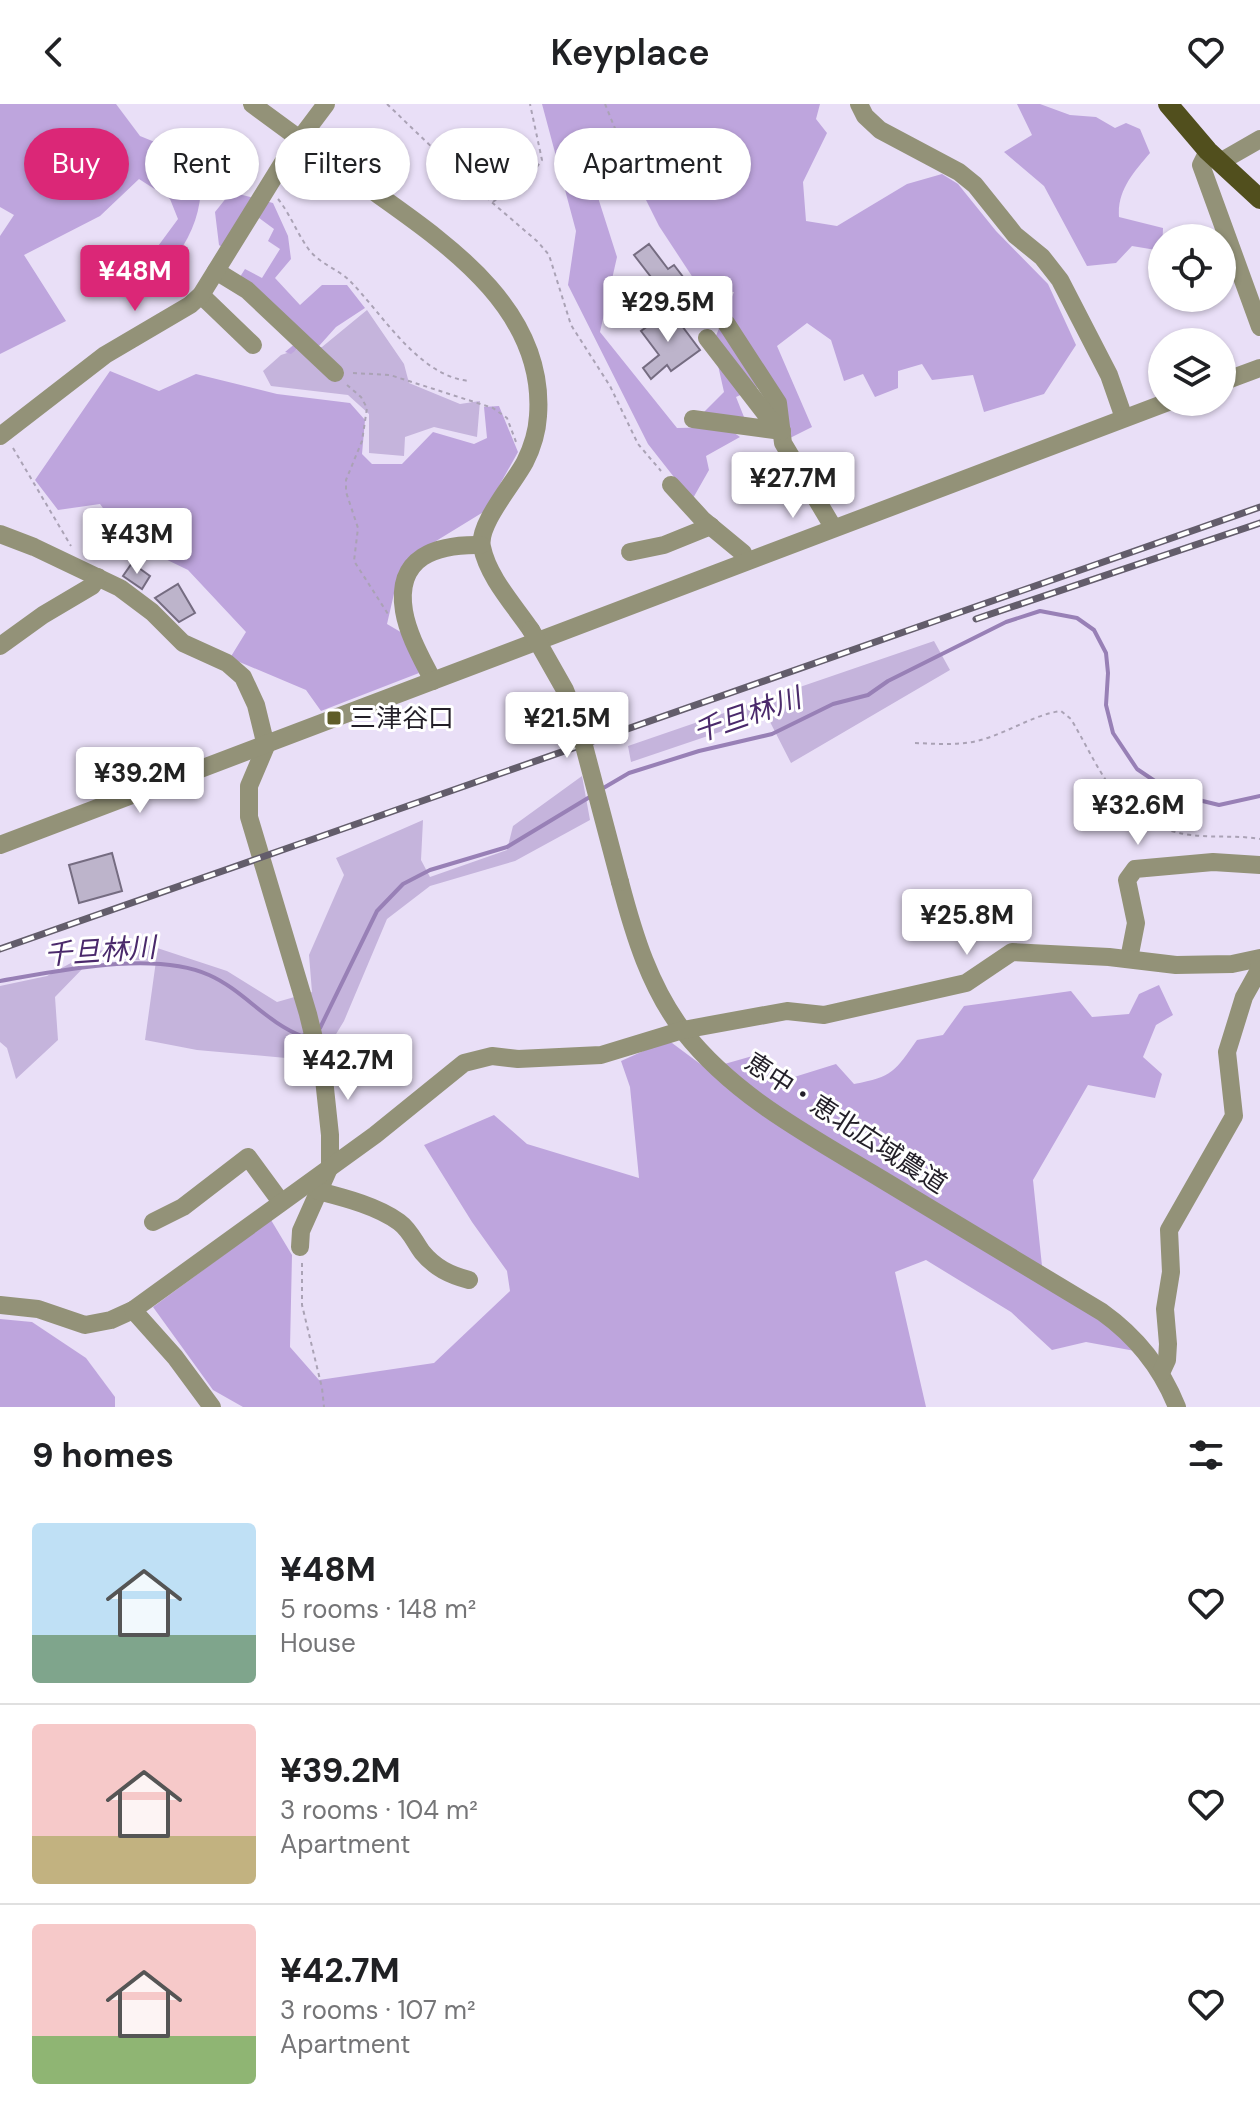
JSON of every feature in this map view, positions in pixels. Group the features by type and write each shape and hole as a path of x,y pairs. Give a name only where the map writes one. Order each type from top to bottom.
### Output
{"main road":[{"path":"1168,104 1214,157 1260,199"}],"street":[{"path":"252,104 284,128"},
{"path":"309,128 326,104"},
{"path":"859,104 870,122 891,138 959,172 975,185 1015,235 1042,257 1060,280 1109,375 1124,418"},
{"path":"1220,224 1201,165 1260,139"},
{"path":"2,435 105,355 190,305 201,295 275,176"},
{"path":"385,200 437,237 470,266 504,305 527,348 538,391 536,431 527,457 484,528 481,545 439,547 417,561 404,582 402,595 408,627 433,681"},
{"path":"1236,268 1260,327"},
{"path":"216,271 247,290 335,373"},
{"path":"201,295 253,345"},
{"path":"726,323 778,403 783,443 833,527"},
{"path":"707,338 782,431"},
{"path":"1236,377 1260,368"},
{"path":"0,845 1148,409"},
{"path":"693,419 782,431"},
{"path":"671,485 743,553 746,560"},
{"path":"630,552 664,545 711,526"},
{"path":"0,534 120,588 152,612 183,643 227,663 243,677 256,705 266,746 249,786 249,817 308,1014 324,1079 330,1135 330,1166 301,1231 300,1247"},
{"name":"恵中・恵北広域農道","path":"481,545 489,568 531,630 565,690 578,723 631,925 658,990 683,1030 724,1075 750,1097 1102,1312 1135,1338 1161,1373 1177,1407"},
{"path":"0,646 43,615 92,586 98,577"},
{"path":"1129,959 1136,923 1127,880 1135,869 1213,862 1260,865"},
{"path":"0,1305 38,1309 85,1325 111,1320 133,1310 375,1135 464,1063 492,1056 518,1059 601,1055 683,1030 787,1011 824,1015 966,983 1012,952 1176,965 1232,964 1260,959 1259,970 1244,997 1227,1052 1234,1116 1169,1230 1171,1272 1165,1309 1168,1344 1167,1360 1161,1373"},
{"path":"153,1222 183,1207 248,1157 281,1202"},
{"path":"318,1191 397,1220 439,1268 449,1275 469,1280"},
{"path":"133,1310 175,1357 212,1407"}],"path":[{"path":"387,104 549,255 571,325 610,386 638,444 671,485"},
{"path":"493,202 541,163 542,155 530,104"},
{"path":"605,104 615,128"},
{"path":"268,188 289,213 297,231 316,258 349,281 394,333 450,377 469,381"},
{"path":"335,373 378,372 493,408 507,418 518,451 527,457"},
{"path":"335,373 361,397 367,408 362,441 346,480 346,492 358,528 354,561 394,623 399,627 408,627"},
{"path":"2,435 65,534 79,562 77,568"},
{"path":"915,743 963,744 985,739 1045,713 1061,711 1071,719 1121,804 1143,820 1167,831 1260,839"},
{"path":"300,1247 304,1274 302,1305 324,1407"}],"shaded area":[{"path":"0,104 116,104 140,136 145,138 145,183 139,179 129,188 129,128 24,128 24,200 117,200 100,216 24,255 66,321 0,354 0,236 14,215 0,207"},
{"path":"542,104 820,104 816,119 827,133 803,182 806,221 837,226 907,184 942,174 958,184 996,231 1048,284 1076,345 1044,394 984,412 973,375 932,380 922,364 898,371 898,388 875,397 863,374 844,381 831,340 807,323 777,346 812,427 790,438 767,383 736,397 744,417 700,416 724,392 713,343 734,292 701,290 659,226 646,200 751,200 751,128 554,128 554,149"},
{"path":"1017,104 1040,104 1070,115 1096,117 1115,128 1126,123 1140,129 1150,153 1124,190 1119,217 1148,224 1148,249 1132,246 1116,263 1087,266 1044,186 1004,152 1032,135"},
{"path":"259,199 273,203 288,236 291,259 275,278 300,305 322,285 347,285 365,308 336,327 319,346 306,342 291,354 285,352 302,338 238,280 245,269 262,278 280,249 268,241 274,229 251,212 227,251 219,245 215,212 225,200"},
{"path":"170,200 200,200 195,221 177,255 150,257 178,219"},
{"path":"568,200 599,200 617,257 600,332 677,428 726,427 740,437 706,456 709,470 692,500 648,444 568,285 576,231"},
{"path":"367,310 404,364 409,383 460,404 480,401 477,437 434,427 405,437 404,456 369,453 369,414 348,395 271,386 263,371 281,355 305,347 322,347"},
{"path":"110,371 159,391 196,374 277,394 350,403 365,420 362,454 372,464 402,464 433,432 474,444 487,438 484,407 499,406 518,452 485,511 423,549 399,572 387,624 404,634 419,673 321,711 306,690 230,658 246,632 188,570 126,540 100,504 58,510 35,480"},
{"path":"934,641 950,670 791,763 767,716 631,762 628,746"},
{"path":"582,776 590,820 515,861 430,886 387,919 344,1021 330,1044 286,1058 197,1050 145,1040 156,961 109,959 88,963 55,997 58,1040 16,1079 7,1048 0,1042 0,986 47,976 91,952 145,944 227,971 277,1002 312,992 309,955 344,875 336,858 423,820 421,860 430,877 507,850 513,826"},
{"path":"1159,985 1173,1015 1156,1025 1143,1057 1162,1074 1155,1098 1088,1085 1033,1180 1044,1285 1102,1318 1135,1351 1086,1342 1052,1350 1011,1312 926,1260 895,1272 926,1407 243,1407 213,1390 153,1307 271,1220 292,1255 290,1347 319,1380 434,1363 510,1291 507,1271 424,1145 494,1115 527,1144 639,1178 630,1087 621,1061 668,1040 707,1069 763,1053 791,1078 836,1064 854,1084 877,1079 892,1071 917,1040 943,1035 964,1006 1071,991 1092,1017 1129,1014 1139,994"},
{"path":"0,1319 32,1322 86,1358 115,1397 115,1407 0,1407"}],"building":[{"path":"649,244 668,269 674,265 693,290 663,313 644,288 654,281 634,255"},
{"path":"670,310 700,350 671,371 667,365 651,379 643,368 659,355 641,331"},
{"path":"132,563 150,576 142,589 123,576"},
{"path":"178,584 195,613 179,622 155,598"},
{"path":"112,853 122,891 79,903 69,865"}],"waterway":[{"name":"千旦林川","path":"600,790 629,773 699,751 772,734 833,704 868,695 888,681 1006,622 1040,611 1077,618 1094,630 1106,653 1106,705 1113,733 1137,769 1174,794 1219,805 1260,796"},
{"name":"千旦林川","path":"316,1030 320,1028 377,911 403,884 430,870 507,847 593,795"},
{"name":"千旦林川","path":"0,981 134,963 187,968 221,981 289,1030 302,1036 308,1033"}],"railway":[{"path":"0,949 1260,507"},
{"path":"976,619 1260,523"}],"place":[{"name":"三津谷口","path":"334,718"}]}
